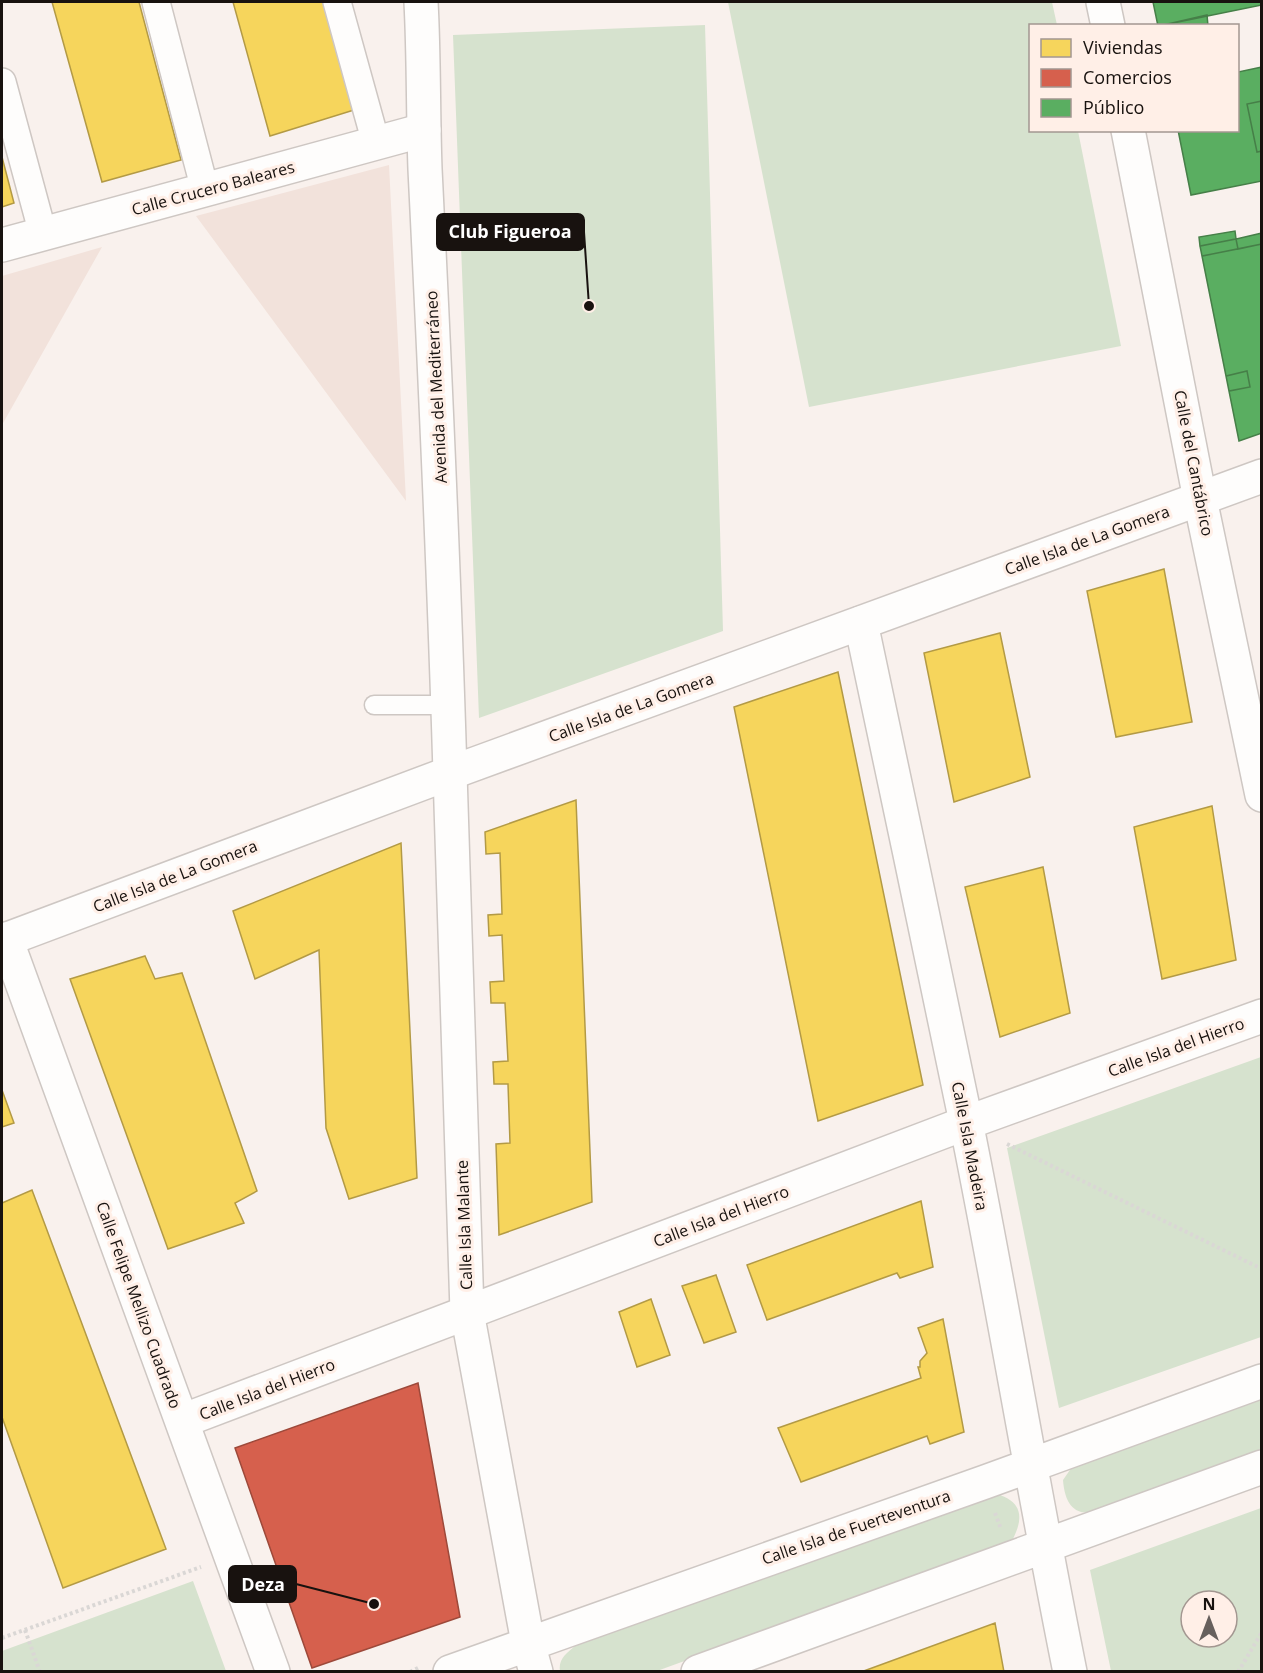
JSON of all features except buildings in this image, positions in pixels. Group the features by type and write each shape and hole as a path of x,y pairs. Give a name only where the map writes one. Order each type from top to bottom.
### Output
{"street":[{"path":"156,2 205,190"},
{"path":"337,2 376,143"},
{"name":"Avenida del Mediterráneo","path":"421,2 424,130 444,562 450,773"},
{"path":"1103,2 1108,24"},
{"path":"2,82 43,234"},
{"name":"Calle Crucero Baleares","path":"2,245 424,130"},
{"name":"Calle del Cantábrico","path":"1128,132 1200,499 1262,795"},
{"name":"Calle Isla de La Gomera","path":"4,940 450,773 1262,476"},
{"name":"Calle Isla Madeira","path":"861,623 966,1124 1032,1466 1044,1546 1070,1671"},
{"name":"Calle Isla Malante","path":"450,773 467,1312 532,1657"},
{"name":"Calle Felipe Mellizo Cuadrado","path":"4,940 273,1671"},
{"name":"Calle Isla del Hierro","path":"182,1422 966,1124 1262,1016"},
{"name":"Calle Isla de Fuerteventura","path":"450,1671 532,1657 985,1482 1262,1381"},
{"path":"698,1671 1262,1467"}],"lane":[{"path":"374,705 448,705"}],"path":[{"path":"966,1124 1262,1269"},
{"path":"985,1482 1011,1558"},
{"path":"2,1638 231,1556"},
{"path":"25,1630 40,1671"},
{"path":"1238,1671 1262,1632"}],"shaded area":[{"path":"389,165 406,501 196,216"},
{"path":"102,247 2,425 2,276"}],"green space":[{"path":"728,2 1052,2 1057,24 1029,24 1029,132 1078,132 1121,346 809,407"},
{"path":"705,25 723,631 479,718 453,35"},
{"path":"1261,1057 1261,1337 1059,1408 1007,1148"},
{"path":"1261,1394 1261,1449 1096,1511 1081,1512 1069,1503 1063,1480 1072,1467"},
{"path":"996,1494 1005,1497 1016,1506 1019,1524 1013,1539 978,1554 657,1671 560,1671 562,1660 576,1645 984,1496"},
{"path":"1261,1508 1261,1671 1111,1671 1090,1570"},
{"path":"193,1581 226,1671 2,1671 2,1651"}],"place":[{"name":"Club Figueroa","path":"589,306"},
{"name":"Deza","path":"374,1604"}]}
